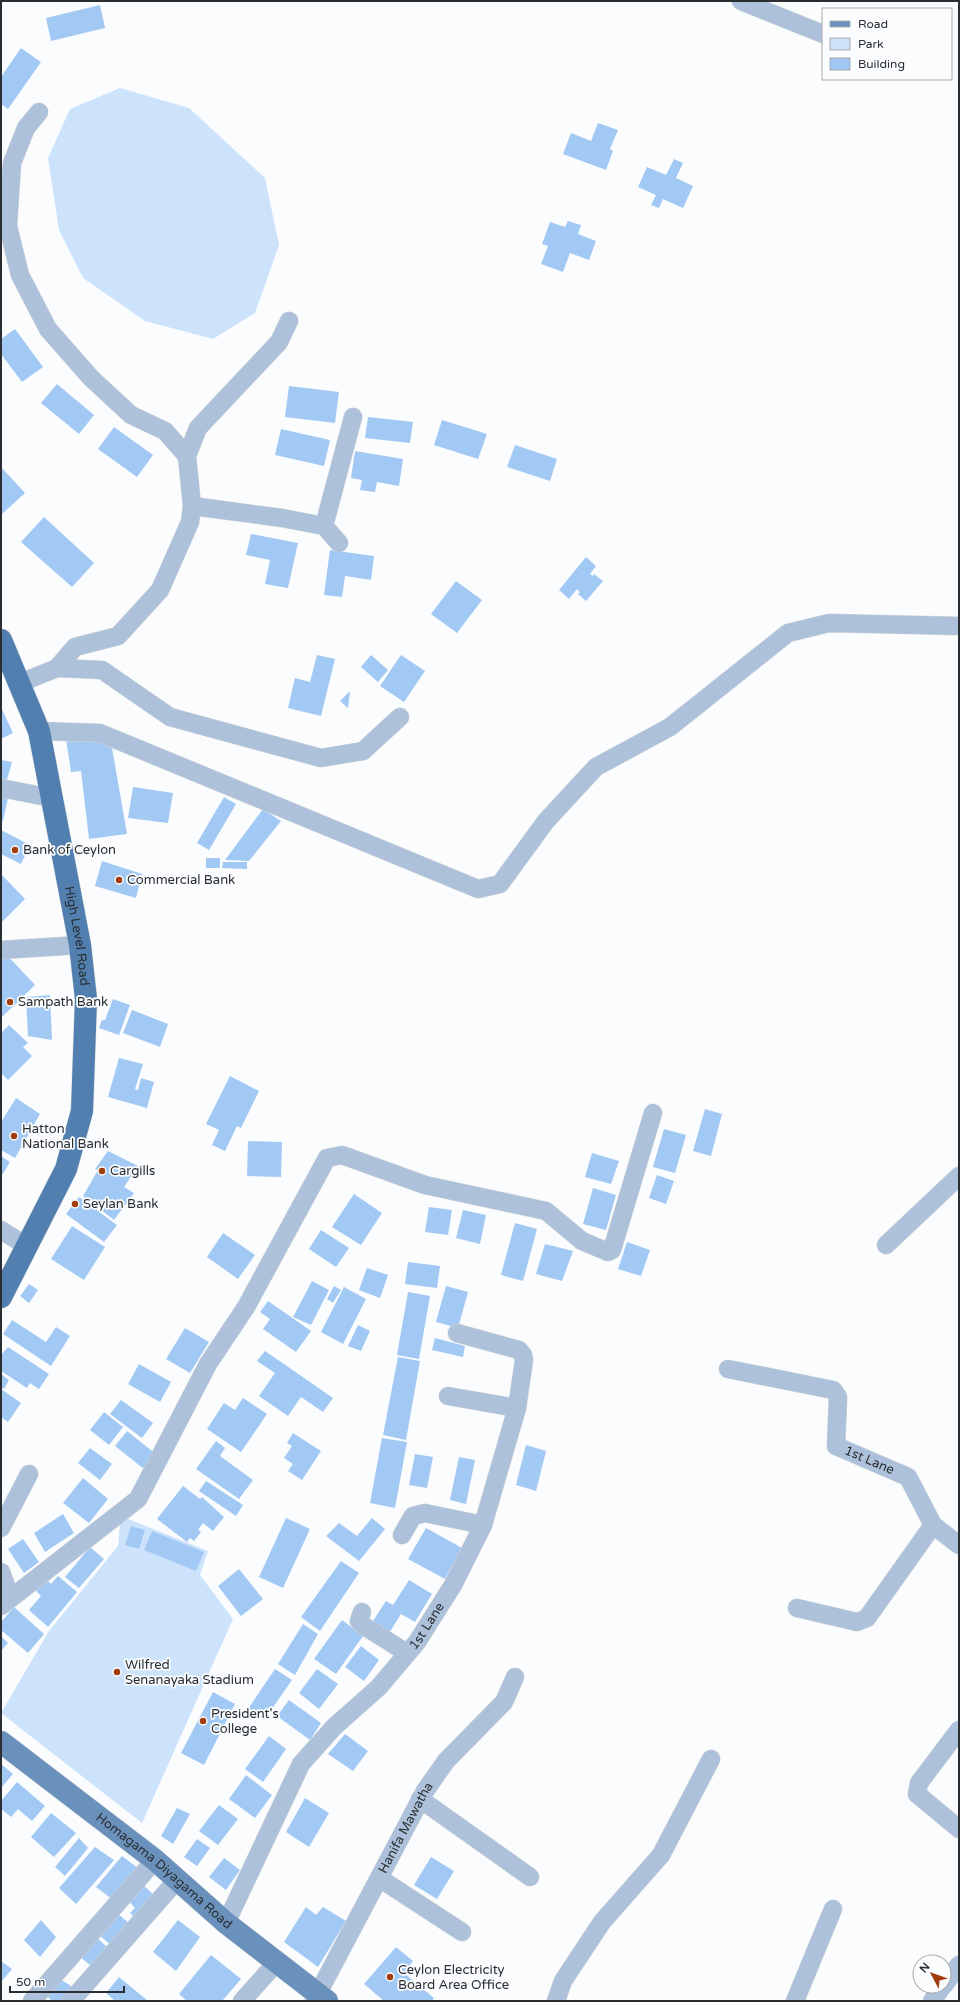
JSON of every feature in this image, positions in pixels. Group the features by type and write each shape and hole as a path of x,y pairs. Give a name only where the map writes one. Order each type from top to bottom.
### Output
{"highway":[{"name":"High Level Road","path":"1,640 39,731 80,945 86,999 82,1111 66,1169 28,1247 1,1297"}],"main road":[{"name":"Homagama Diyagama Road","path":"1,1742 155,1860 226,1923 277,1962 320,1999"}],"street":[{"path":"741,1 822,34"},
{"path":"39,112 26,128 12,163 8,226 20,276 48,329 91,378 131,415 165,431 187,456"},
{"path":"58,668 75,647 118,636 160,590 190,522 192,506 187,456 198,428 279,342 289,322"},
{"path":"324,526 353,417"},
{"path":"192,506 282,518 324,526 339,544"},
{"path":"39,731 100,733 478,889 500,884 546,821 596,767 670,727 788,633 829,623 959,626"},
{"path":"20,683 58,668 102,670 170,717 321,758 363,751 400,718"},
{"path":"1,788 52,798"},
{"path":"1,950 80,945"},
{"path":"1,1572 6,1602 138,1499 208,1364 246,1307 327,1158 342,1155 425,1185 546,1211 582,1241 608,1252 612,1250 654,1113"},
{"path":"886,1245 959,1176"},
{"path":"1,1230 28,1247"},
{"name":"1st Lane","path":"226,1923 301,1764 334,1727 379,1687 417,1642 453,1585 483,1525 517,1408 524,1360 523,1355 519,1350 457,1333"},
{"name":"1st Lane","path":"728,1369 833,1390 838,1396 836,1446 908,1477 933,1525 959,1545"},
{"path":"448,1396 517,1408"},
{"path":"1,1528 29,1474"},
{"path":"402,1535 413,1516 425,1513 483,1525"},
{"path":"797,1608 857,1622 867,1618 933,1525"},
{"path":"362,1612 359,1621 364,1626 407,1654"},
{"name":"Hanifa Mawatha","path":"320,1999 379,1878 420,1799 446,1761 504,1702 515,1677"},
{"path":"959,1730 919,1782 917,1794 959,1829"},
{"path":"556,2001 563,1981 602,1922 661,1855 711,1759"},
{"path":"420,1799 530,1877"},
{"path":"32,2001 155,1860"},
{"path":"379,1878 462,1932"},
{"path":"71,2001 177,1880"},
{"path":"795,2001 833,1909"},
{"path":"242,2001 277,1962"},
{"path":"952,1974 959,1965"}],"green space":[{"path":"120,88 189,108 265,178 279,245 255,313 213,339 145,321 83,278 59,230 48,158 70,109"},
{"name":"Wilfred Senanayaka Stadium","path":"126,1518 208,1551 200,1575 233,1619 142,1823 1,1713 49,1631 118,1546 120,1523"}],"building":[{"path":"100,5 105,28 51,41 46,18"},
{"path":"21,48 41,62 8,109 1,104 1,77"},
{"path":"598,123 618,130 610,149 613,151 606,170 563,154 571,133 591,141"},
{"path":"674,159 683,163 676,178 693,186 683,208 663,199 659,208 651,205 656,195 638,187 647,167 666,175"},
{"path":"568,221 581,225 578,234 596,241 589,260 570,253 563,272 541,264 548,246 542,244 550,222 565,227"},
{"path":"15,329 43,367 22,382 1,354 1,339"},
{"path":"57,384 94,415 79,434 41,403"},
{"path":"289,386 339,392 335,423 285,417"},
{"path":"368,417 413,422 410,443 365,438"},
{"path":"442,420 487,434 478,459 434,445"},
{"path":"114,427 153,455 137,477 98,449"},
{"path":"281,429 330,440 324,466 275,455"},
{"path":"515,445 557,459 550,481 507,467"},
{"path":"355,451 403,459 399,486 377,482 375,492 360,490 362,480 351,478"},
{"path":"1,467 25,493 1,515"},
{"path":"44,517 94,563 72,587 21,542"},
{"path":"251,534 298,543 288,588 265,584 270,560 246,555"},
{"path":"330,550 374,556 371,580 345,576 342,597 324,595"},
{"path":"586,557 596,566 590,574 593,576 594,574 603,581 586,601 578,594 580,592 577,589 569,599 559,590"},
{"path":"456,581 482,600 457,633 431,614"},
{"path":"317,655 335,659 321,716 288,708 295,678 310,682"},
{"path":"371,655 388,670 378,682 361,667"},
{"path":"401,655 425,671 404,702 380,686"},
{"path":"350,691 348,708 340,701"},
{"path":"1,707 13,733 1,739"},
{"path":"66,739 111,742 127,834 89,839 81,771 71,772"},
{"path":"1,760 12,762 6,783 1,782"},
{"path":"133,787 173,793 168,823 128,818"},
{"path":"1,796 8,798 3,821 1,820"},
{"path":"224,797 236,804 209,850 197,843"},
{"path":"263,809 281,821 249,861 225,860"},
{"name":"Bank of Ceylon","path":"1,830 30,845 21,864 1,854"},
{"path":"206,858 220,858 220,868 206,868"},
{"name":"Commercial Bank","path":"102,861 142,874 136,898 95,886"},
{"path":"223,862 247,862 247,869 222,868"},
{"path":"1,874 25,899 1,923"},
{"name":"Sampath Bank","path":"6,954 35,985 1,1018 1,959"},
{"path":"50,995 52,1040 28,1036 26,997"},
{"path":"113,999 130,1005 119,1035 99,1028 102,1020 105,1020"},
{"path":"132,1010 168,1024 160,1047 123,1033"},
{"path":"9,1025 28,1043 23,1047 32,1056 8,1080 1,1073 1,1033"},
{"path":"119,1058 143,1064 135,1089 138,1090 141,1078 154,1082 147,1108 108,1097"},
{"path":"230,1076 259,1091 241,1128 237,1126 225,1151 212,1145 219,1130 206,1124"},
{"name":"Hatton National Bank","path":"16,1098 40,1114 15,1158 1,1150 1,1122"},
{"path":"705,1109 722,1114 711,1156 693,1151"},
{"path":"664,1129 686,1135 675,1173 653,1167"},
{"path":"248,1141 282,1142 281,1177 247,1176"},
{"path":"108,1151 138,1166 124,1187 134,1193 114,1220 83,1196 98,1170 95,1169"},
{"path":"592,1153 619,1161 611,1184 585,1177"},
{"path":"1,1156 10,1162 1,1177"},
{"path":"657,1175 674,1181 666,1204 649,1198"},
{"path":"593,1188 616,1195 606,1230 583,1224"},
{"path":"354,1194 382,1213 361,1245 332,1227"},
{"path":"79,1197 117,1225 104,1242 66,1214"},
{"path":"429,1207 452,1210 448,1235 425,1232"},
{"path":"463,1210 486,1215 480,1244 456,1238"},
{"path":"515,1223 537,1229 523,1281 501,1275"},
{"path":"72,1226 105,1247 84,1280 51,1259"},
{"path":"321,1230 349,1248 336,1267 309,1249"},
{"path":"223,1233 255,1255 238,1279 207,1257"},
{"path":"627,1242 650,1250 641,1276 618,1269"},
{"path":"545,1244 573,1251 562,1281 536,1274"},
{"path":"408,1262 440,1266 437,1288 405,1284"},
{"path":"367,1268 388,1275 380,1298 359,1290"},
{"path":"312,1281 329,1290 311,1325 293,1317"},
{"path":"29,1284 38,1290 29,1303 20,1296"},
{"path":"334,1286 341,1290 333,1303 327,1299"},
{"path":"446,1286 468,1292 458,1328 436,1322"},
{"path":"344,1287 366,1299 343,1344 321,1332"},
{"path":"408,1292 430,1296 419,1359 397,1355"},
{"path":"268,1301 311,1331 296,1352 263,1329 270,1319 260,1312"},
{"path":"12,1320 46,1342 56,1327 70,1336 51,1366 3,1334"},
{"path":"358,1325 370,1331 361,1351 348,1346"},
{"path":"185,1328 209,1342 190,1373 166,1359"},
{"path":"435,1338 465,1346 463,1357 432,1350"},
{"path":"8,1347 49,1374 39,1389 30,1383 27,1388 1,1371 1,1353 2,1354"},
{"path":"265,1351 333,1398 323,1412 301,1397 288,1416 259,1396 275,1373 257,1361"},
{"path":"398,1357 420,1361 406,1440 383,1435"},
{"path":"139,1364 171,1382 160,1402 128,1384"},
{"path":"1,1374 9,1380 4,1389 1,1387"},
{"path":"1,1389 21,1403 8,1422 1,1417"},
{"path":"243,1398 267,1414 241,1452 207,1429 224,1403 235,1410"},
{"path":"121,1400 153,1423 142,1438 110,1414"},
{"path":"104,1412 123,1427 109,1445 90,1430"},
{"path":"127,1431 157,1455 144,1469 115,1446"},
{"path":"293,1433 321,1451 302,1480 288,1471 293,1464 284,1458 292,1446 287,1443"},
{"path":"382,1438 407,1442 395,1508 370,1503"},
{"path":"216,1441 225,1448 220,1456 253,1480 239,1499 196,1469"},
{"path":"526,1445 546,1451 536,1491 516,1485"},
{"path":"90,1448 112,1464 100,1480 78,1463"},
{"path":"415,1454 433,1457 427,1488 409,1485"},
{"path":"459,1457 475,1460 466,1504 450,1500"},
{"path":"83,1478 108,1499 89,1523 63,1503"},
{"path":"206,1481 243,1505 236,1516 199,1491"},
{"path":"183,1486 200,1499 202,1497 224,1517 213,1531 203,1523 198,1530 201,1532 194,1541 190,1538 187,1542 157,1519"},
{"path":"63,1514 74,1533 45,1552 34,1533"},
{"path":"286,1518 310,1529 283,1588 259,1577"},
{"path":"372,1518 385,1529 359,1561 326,1536 339,1523 357,1536"},
{"path":"131,1526 145,1530 139,1549 125,1545"},
{"path":"426,1528 462,1548 445,1579 408,1559"},
{"path":"152,1531 204,1552 196,1571 144,1550"},
{"path":"23,1539 39,1562 24,1573 8,1549"},
{"path":"90,1547 104,1559 79,1588 65,1577"},
{"path":"341,1561 359,1573 320,1631 301,1617"},
{"path":"239,1569 263,1599 241,1616 218,1586"},
{"path":"58,1576 77,1592 48,1627 29,1610 41,1596 36,1591 46,1579 51,1584"},
{"path":"409,1580 432,1594 415,1622 401,1614 388,1635 371,1624 386,1601 393,1605"},
{"path":"14,1607 44,1634 28,1653 1,1630 1,1622"},
{"path":"342,1620 363,1636 336,1674 314,1659"},
{"path":"303,1624 318,1634 295,1675 278,1664"},
{"path":"1,1636 8,1643 1,1651"},
{"path":"361,1646 379,1660 364,1681 345,1667"},
{"path":"275,1669 292,1680 264,1720 248,1709"},
{"path":"317,1669 338,1684 319,1709 299,1693"},
{"path":"213,1692 235,1704 204,1765 181,1753"},
{"path":"289,1700 321,1723 310,1740 277,1716"},
{"path":"345,1734 368,1751 353,1771 328,1754"},
{"path":"269,1736 286,1749 263,1782 245,1769"},
{"path":"1,1764 13,1774 1,1788"},
{"path":"246,1775 272,1795 255,1818 229,1799"},
{"path":"17,1782 45,1806 32,1821 18,1809 11,1817 1,1809 1,1801"},
{"path":"305,1798 329,1813 309,1847 286,1832"},
{"path":"219,1805 238,1819 218,1845 199,1831"},
{"path":"177,1808 190,1814 173,1844 161,1836"},
{"path":"51,1813 76,1833 54,1857 31,1837"},
{"path":"79,1838 88,1848 65,1876 55,1867"},
{"path":"197,1839 210,1848 197,1866 184,1857"},
{"path":"95,1847 114,1860 76,1904 59,1888"},
{"path":"122,1856 138,1868 112,1899 96,1887"},
{"path":"431,1857 454,1871 437,1899 414,1885"},
{"path":"224,1858 240,1870 226,1890 209,1877"},
{"path":"140,1882 156,1897 134,1917 130,1913 135,1908 127,1899"},
{"path":"306,1907 316,1915 323,1907 346,1921 318,1967 284,1942"},
{"path":"116,1912 131,1925 113,1947 98,1934"},
{"path":"41,1920 56,1937 40,1957 24,1940"},
{"path":"178,1920 200,1937 176,1971 153,1952"},
{"path":"95,1936 107,1947 91,1966 78,1955"},
{"name":"Ceylon Electricity Board Area Office","path":"396,1947 413,1961 404,1973 434,1998 432,2001 384,2001 364,1984"},
{"path":"211,1955 241,1979 222,2001 187,2001 179,1994"},
{"path":"1,1961 12,1969 1,1982"},
{"path":"57,1977 74,1988 61,2001 52,2001 44,1993"},
{"path":"119,1977 148,2001 115,2001 106,1993"}],"place":[{"name":"Bank of Ceylon","path":"15,850"},
{"name":"Commercial Bank","path":"119,880"},
{"name":"Sampath Bank","path":"10,1002"},
{"name":"Hatton National Bank","path":"14,1136"},
{"name":"Cargills","path":"102,1171"},
{"name":"Seylan Bank","path":"75,1204"},
{"name":"Wilfred Senanayaka Stadium","path":"117,1672"},
{"name":"President's College","path":"203,1721"},
{"name":"Ceylon Electricity Board Area Office","path":"390,1977"}]}
